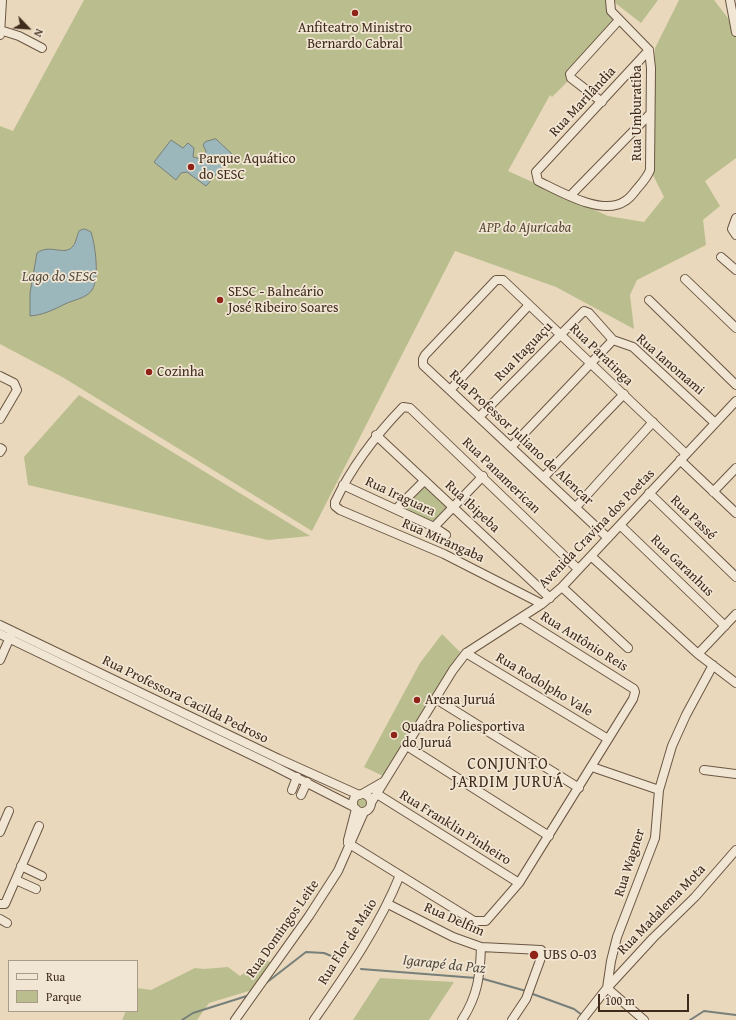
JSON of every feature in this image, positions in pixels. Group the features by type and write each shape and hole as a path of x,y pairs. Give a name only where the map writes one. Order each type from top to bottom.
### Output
{"street":[{"path":"2,0 0,32 19,36 42,48"},
{"name":"Rua Umburatiba","path":"536,172 538,181 570,196 600,206 617,205 625,202 645,180 650,170 650,50 611,11 610,0"},
{"path":"730,0 735,28"},
{"path":"602,102 571,78 571,71 619,20"},
{"name":"Rua Marilândia","path":"536,172 650,50"},
{"path":"570,196 650,114"},
{"path":"736,218 732,229 736,234"},
{"path":"721,257 736,270"},
{"path":"685,279 736,328"},
{"name":"Rua Paratinga","path":"425,355 496,280 505,281 686,454"},
{"path":"650,300 736,385"},
{"path":"451,389 530,305"},
{"name":"Rua Itaguaçu","path":"480,416 582,312 589,313"},
{"name":"Rua Ianomami","path":"589,313 613,340 633,346 715,423"},
{"path":"512,446 613,340"},
{"name":"Rua Professor Juliano de Alencar","path":"425,355 422,358 423,365 480,416 608,538"},
{"path":"0,376 17,386 17,390 0,420"},
{"path":"544,477 624,394"},
{"name":"Avenida Cravina dos Poetas","path":"371,803 466,653 542,604 562,587 736,401"},
{"name":"Rua Panamerican","path":"376,435 403,407 410,408 483,476 578,569"},
{"path":"576,507 653,422"},
{"path":"343,485 376,435"},
{"name":"Rua Ibipeba","path":"376,435 550,598"},
{"path":"680,460 736,513"},
{"path":"713,492 736,468"},
{"path":"434,527 483,476"},
{"path":"396,509 424,481"},
{"name":"Rua Mirangaba","path":"343,485 335,502 336,506 340,510 444,554 542,604"},
{"name":"Rua Iraguara","path":"343,485 434,527 446,535"},
{"name":"Rua Passé","path":"649,494 736,577"},
{"name":"Rua Garanhus","path":"620,525 725,626"},
{"path":"591,556 698,654 734,678"},
{"path":"562,587 628,648"},
{"path":"698,654 736,614"},
{"name":"Rua Antônio Reis","path":"521,618 634,689 633,699 608,739"},
{"name":"Rua Professora Cacilda Pedroso","path":"0,625 11,635 307,782 358,809"},
{"name":"Rua Professora Cacilda Pedroso","path":"0,634 11,635 279,760 361,794"},
{"path":"0,660 11,635"},
{"name":"Rua Rodolpho Vale","path":"466,653 608,739"},
{"name":"Rua Wagner","path":"582,1020 607,988 611,961 617,937 655,838 659,790 678,734 713,665"},
{"path":"436,699 578,788"},
{"path":"349,846 400,875 474,921 486,921 519,883 608,739"},
{"path":"407,746 549,836"},
{"path":"592,766 659,790"},
{"path":"704,770 736,774"},
{"path":"292,790 297,777"},
{"name":"Avenida Cravina dos Poetas","path":"361,794 385,780"},
{"path":"301,795 307,782"},
{"path":"361,794 369,797 371,803 369,808 358,809 355,798 361,794"},
{"name":"Rua Franklin Pinheiro","path":"377,794 519,883"},
{"name":"Rua Domingos Leite","path":"236,1020 309,916 349,846 358,809"},
{"path":"0,832 9,811"},
{"path":"0,904 5,904 39,826"},
{"name":"Rua Madalema Mota","path":"607,988 653,938 695,897 736,850"},
{"path":"21,866 42,876"},
{"name":"Rua Flor de Maio","path":"314,1020 346,973 388,904 400,875"},
{"path":"16,880 36,889"},
{"name":"Rua Delfim","path":"388,904 453,937 481,947 541,950 542,955 531,987 526,999 512,1020"},
{"path":"462,1020 469,1009 478,987 481,947"},
{"path":"607,988 644,1020"}],"green space":[{"name":"SESC - Balneário José Ribeiro Soares","path":"84,0 606,0 608,13 617,22 571,78 552,97 550,95 508,171 608,216 644,222 664,197 650,169 655,48 679,0 714,0 734,26 736,25 736,158 705,181 720,206 703,220 706,245 637,280 630,295 634,329 556,287 455,251 312,531 64,378 0,344 0,126 13,131"},
{"path":"615,0 658,0 641,23 614,2"},
{"path":"79,395 310,536 268,540 28,485 24,457"},
{"path":"424,481 453,506 434,527 396,509"},
{"path":"442,634 460,652 383,776 364,767 420,663"},
{"path":"360,798 364,798 366,799 366,807 360,808 357,805 357,801"},
{"path":"262,958 271,963 252,990 209,1003 197,1020 122,1020 126,1012 138,1012 138,988 151,990 195,968 204,969 228,967 240,976"},
{"path":"380,978 454,982 429,1020 353,1020"}],"water":[{"name":"Parque Aquático do SESC","path":"216,139 233,155 206,186 187,172 181,173 176,180 154,162 171,140 183,148 188,143 194,148 193,157 200,159 205,158 206,151 203,145 205,142"},
{"name":"Lago do SESC","path":"85,229 91,232 95,252 96,278 92,290 83,297 52,310 39,315 30,316 30,293 37,253 47,249 70,249 75,243 79,231"}],"waterway":[{"name":"Igarapé da Paz","path":"266,983 306,952 324,953 341,960"},
{"name":"Igarapé da Paz","path":"361,969 476,978"},
{"name":"Igarapé da Paz","path":"480,978 526,991"},
{"name":"Igarapé da Paz","path":"530,993 574,1009 582,1015"},
{"name":"Igarapé da Paz","path":"182,1020 193,1013 250,995"},
{"name":"Igarapé da Paz","path":"690,1020 704,1011 736,1015"}],"place":[{"name":"Anfiteatro Ministro Bernardo Cabral","path":"355,13"},
{"name":"Parque Aquático do SESC","path":"191,167"},
{"name":"SESC - Balneário José Ribeiro Soares","path":"220,300"},
{"name":"Cozinha","path":"149,372"},
{"name":"Arena Juruá","path":"417,700"},
{"name":"Quadra Poliesportiva do Juruá","path":"394,735"},
{"name":"UBS O-03","path":"534,955"}],"district":[{"name":"CONJUNTO JARDIM JURUÁ","path":"508,774"}],"park label":[{"name":"APP do Ajuricaba","path":"525,228"}]}
